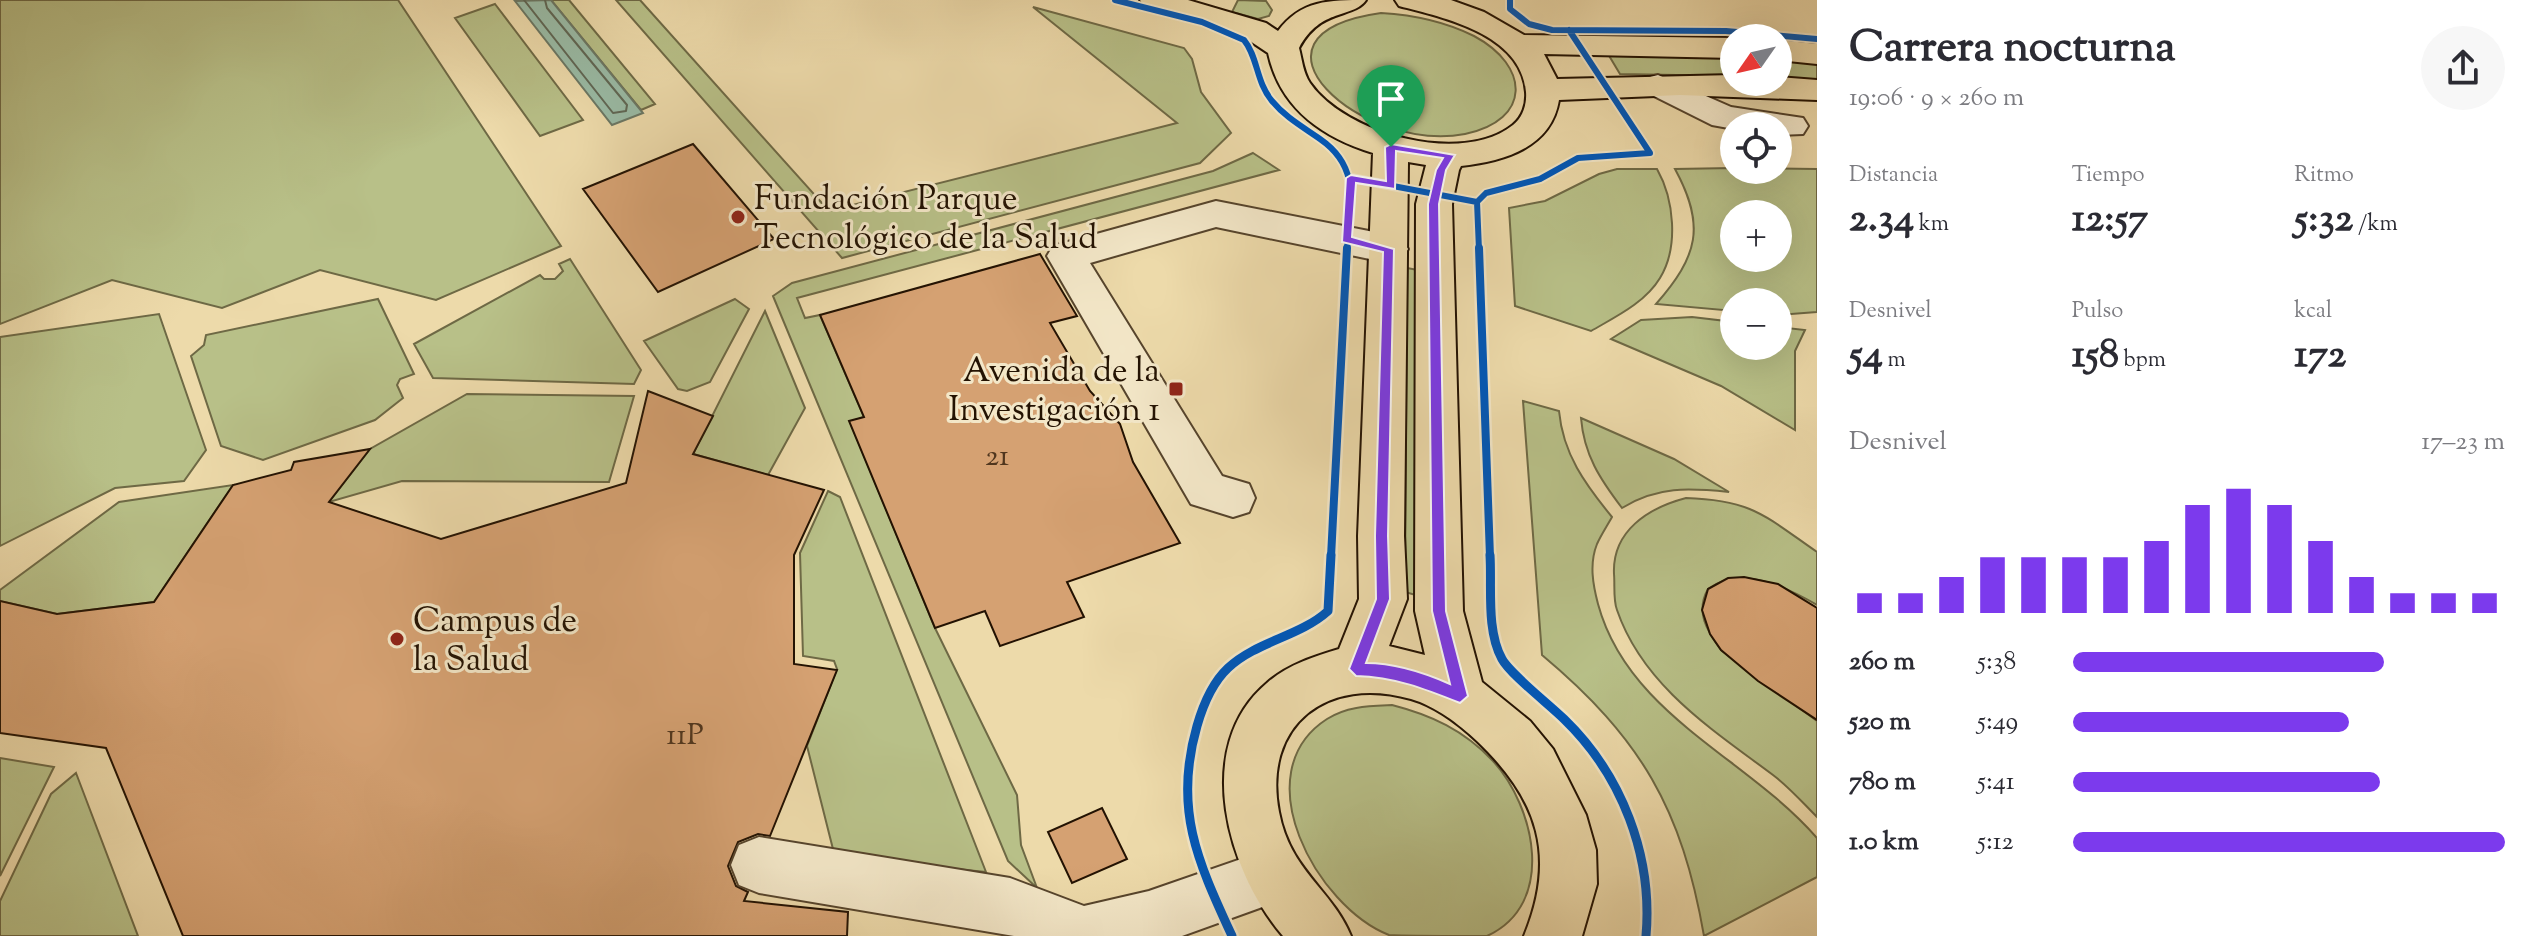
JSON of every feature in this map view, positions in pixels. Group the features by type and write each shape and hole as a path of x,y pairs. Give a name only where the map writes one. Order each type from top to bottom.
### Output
{"main road":[{"path":"1155,0 1255,30 1283,48 1293,84 1317,110 1351,132 1391,147 1450,155 1487,150 1520,137 1541,116 1543,91 1537,68 1515,44 1473,9 1410,0"},
{"path":"1283,48 1305,4 1351,0"},
{"path":"1515,44 1720,48"},
{"path":"1792,51 1817,54"},
{"path":"1543,91 1604,85 1817,90"},
{"path":"1356,669 1383,599 1381,536 1391,147"},
{"path":"1450,155 1441,170 1434,204 1439,611 1460,696"},
{"path":"1389,249 1434,258"},
{"path":"1322,936 1301,916 1273,876 1257,838 1248,788 1251,763 1262,730 1275,709 1294,691 1326,675 1356,669 1387,670 1422,679 1460,696 1504,729 1525,753 1543,779 1564,825 1571,862 1566,912 1553,936"}],"lane":[{"path":"1658,85 1720,115"},
{"path":"1233,498 1207,491 1066,256 1216,214 1256,227 1389,249"},
{"path":"759,865 1010,906 1084,935 1149,919 1273,876"}],"green space":[{"path":"0,0 398,0 561,246 436,300 320,270 222,308 112,280 0,324"},
{"path":"551,0 569,0 655,104 641,110"},
{"path":"616,0 640,0 829,211 1177,123 1033,7 1184,48 1192,59 1201,92 1231,133 1200,163 842,258"},
{"path":"1238,0 1266,1 1272,10 1269,16 1258,19 1232,12"},
{"path":"495,4 583,120 540,136 455,18"},
{"path":"1381,13 1440,23 1474,36 1492,48 1506,62 1516,91 1512,105 1503,117 1487,127 1465,134 1426,135 1387,127 1353,110 1327,89 1312,66 1314,44 1336,25"},
{"path":"1608,54 1720,56 1720,76 1620,74"},
{"path":"1792,59 1817,61 1817,82 1792,80"},
{"path":"1253,153 1279,170 797,298 805,318 820,315 864,417 850,422 935,628 1017,795 1021,845 1037,888 1008,861 773,296 792,283 1213,171"},
{"path":"1720,168 1720,184 1792,184 1792,169 1817,169 1817,312 1792,314 1792,288 1720,288 1720,310 1656,304 1681,271 1693,240 1694,224 1685,189 1675,169"},
{"path":"1617,169 1657,169 1663,181 1670,208 1672,238 1666,266 1654,287 1629,309 1591,331 1515,306 1509,208 1545,201 1599,174"},
{"path":"570,259 641,370 634,384 433,378 414,344 540,275 544,279 555,279 563,271 559,264"},
{"path":"1407,268 1418,270 1419,596 1405,592"},
{"path":"378,299 414,374 400,379 397,385 403,398 375,420 263,460 221,446 191,356 204,345 206,335"},
{"path":"735,299 749,309 710,382 687,391 678,389 644,341"},
{"path":"765,311 805,408 768,475 693,454"},
{"path":"159,314 206,450 184,481 115,488 0,546 0,337"},
{"path":"1692,317 1720,320 1720,360 1792,360 1792,329 1805,330 1795,351 1795,430 1721,386 1611,339 1641,320"},
{"path":"467,394 634,396 609,482 402,481 329,502 370,449"},
{"path":"1523,401 1559,411 1570,455 1612,517 1595,552 1593,582 1613,643 1635,676 1662,706 1758,783 1817,838 1817,877 1704,936 1683,850 1652,779 1606,716 1542,655"},
{"path":"1581,418 1674,459 1729,492 1674,490 1648,496 1622,508 1594,466"},
{"path":"233,485 154,602 57,614 0,601 0,590 119,502"},
{"path":"828,491 840,497 986,872 835,857 807,746 837,669 834,661 803,656 800,553"},
{"path":"1686,498 1743,506 1817,552 1817,605 1764,581 1735,579 1708,589 1703,613 1707,628 1721,650 1817,721 1817,817 1779,780 1704,723 1662,684 1644,662 1617,610 1614,574 1619,545 1646,515"},
{"path":"1392,705 1459,732 1493,761 1520,803 1532,854 1531,879 1523,902 1509,921 1487,936 1389,935 1362,920 1337,897 1316,869 1300,837 1291,804 1291,772 1303,743 1327,719 1342,711"},
{"path":"0,758 54,767 0,876"},
{"path":"76,773 138,936 0,936 0,901 51,794"}],"water":[{"path":"551,0 643,113 612,125 515,1"}],"building":[{"name":"Fundación Parque Tecnológico de la Salud","path":"693,144 774,239 658,292 583,189"},
{"path":"1040,254 1077,316 1050,323 1090,391 1120,424 1133,462 1180,543 1067,582 1084,617 1000,646 985,611 935,628 849,421 864,417 820,315"},
{"name":"Campus de la Salud","path":"648,391 713,416 693,454 824,490 794,555 794,664 837,670 770,836 758,834 738,842 728,866 736,886 748,892 744,901 848,912 847,936 183,936 106,748 0,733 0,601 57,614 154,602 233,485 291,470 294,462 370,449 329,502 441,539 626,483"},
{"path":"1744,577 1778,584 1817,608 1817,720 1758,681 1721,650 1710,634 1702,610 1708,589 1728,578"},
{"path":"1102,808 1127,859 1072,883 1048,832"}],"cycle path":[{"path":"1115,0 1219,27 1244,40 1268,97 1289,117 1331,147 1347,166 1351,178 1328,611 1308,626 1252,652 1227,669 1207,698 1189,758 1186,798 1189,830 1205,877 1232,936"},
{"path":"1510,0 1510,9 1529,24 1552,30 1726,31 1817,39"},
{"path":"1569,30 1650,153 1578,158 1540,179 1486,193 1477,202 1493,624 1502,660 1585,739 1622,797 1641,851 1648,913 1646,936"},
{"path":"1351,178 1477,202"}],"place":[{"name":"Fundación Parque Tecnológico de la Salud","path":"738,217"},
{"name":"Avenida de la Investigación 1","path":"1176,389"},
{"name":"Campus de la Salud","path":"397,639"}],"route":[{"path":"1391,147 1416,153 1450,155 1441,170 1434,204 1439,611 1460,696 1422,679 1387,670 1356,669 1371,638 1383,599 1381,536 1389,249 1346,239 1349,189 1351,178 1392,186 1391,147"}]}
